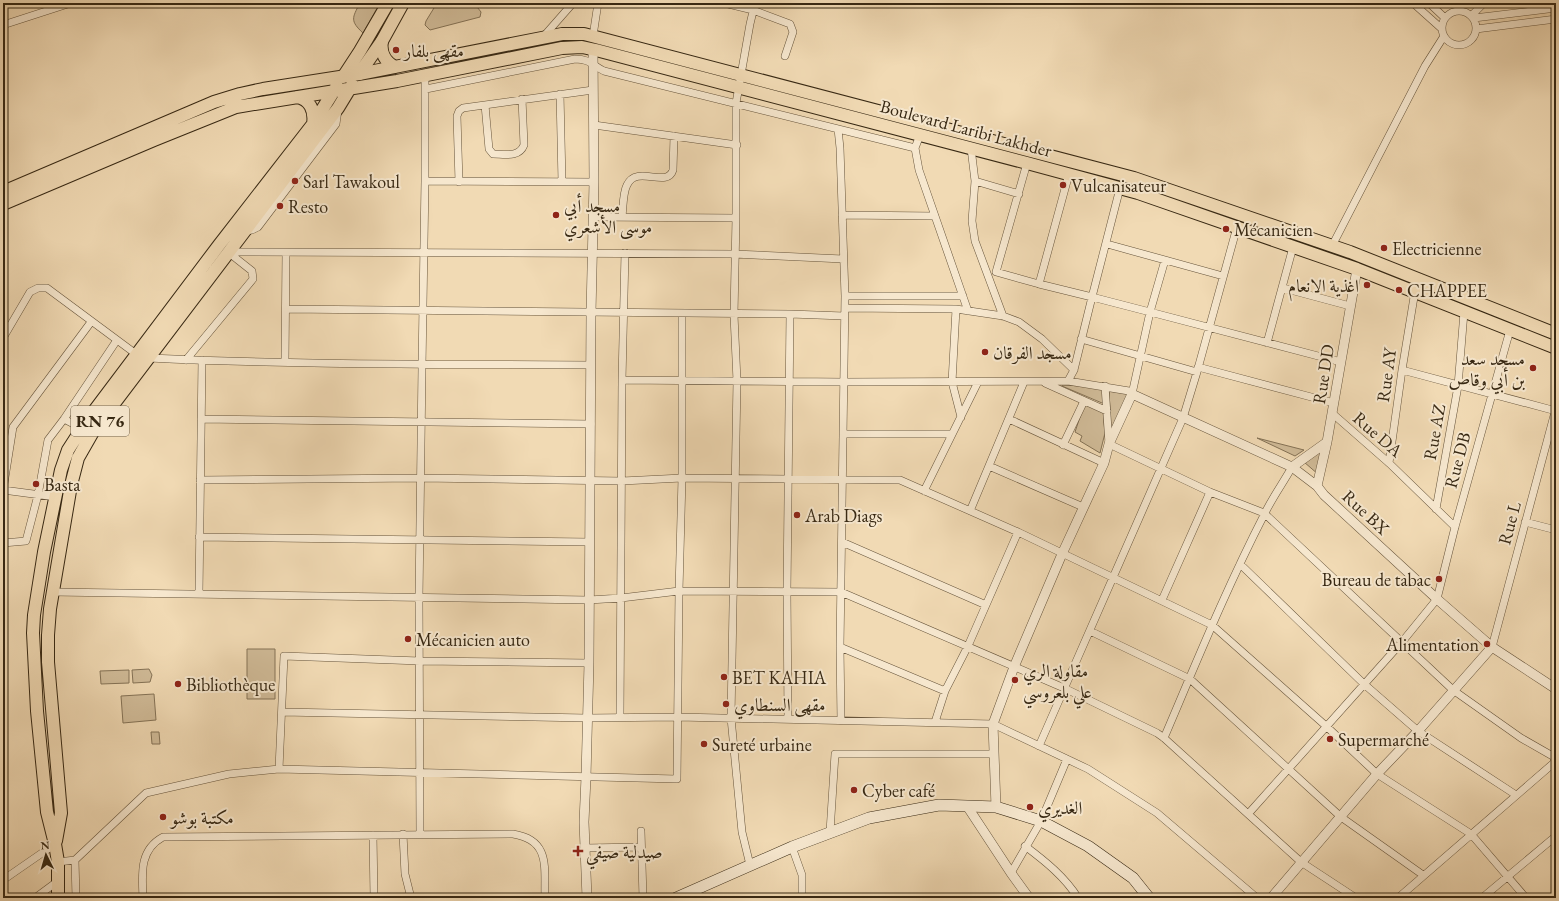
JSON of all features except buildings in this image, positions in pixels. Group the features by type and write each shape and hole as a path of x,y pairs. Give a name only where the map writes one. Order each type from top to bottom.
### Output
{"main road":[{"name":"RN 76","path":"56,844 61,813 48,662 48,635 53,592 69,498 78,458 94,430 144,358 314,124 388,3"},
{"name":"RN 76","path":"223,249 245,231 338,108 382,41 403,3"},
{"name":"Boulevard Laribi Lakhder","path":"3,192 214,102 240,94 343,77 573,33 593,36 740,76 1113,172 1332,246 1556,334"},
{"path":"382,41 381,48 383,55 390,64 395,67"},
{"name":"Boulevard Laribi Lakhder","path":"3,204 220,112 249,104 350,90 562,48 582,47 1120,188 1357,269 1556,348"},
{"path":"297,97 305,100 311,106 314,115 314,124"},
{"path":"1357,269 1361,257"},
{"name":"RN 76","path":"58,898 58,862 56,844 47,812 34,668 33,633 44,552 68,450 81,428 144,358"},
{"path":"56,497 69,498"},
{"path":"38,592 53,592"},
{"path":"682,897 792,847 869,818 939,805 996,807 1041,821 1088,846 1132,878 1149,898"}],"street":[{"path":"3,25 70,3"},
{"path":"544,38 573,3"},
{"path":"593,36 598,3"},
{"path":"724,3 754,6 790,24 793,32 785,56"},
{"path":"853,3 861,3"},
{"path":"1332,246 1443,32 1445,18 1449,14 1458,11 1463,11 1472,17 1476,29 1473,38 1469,42 1460,45 1450,43 1443,32 1413,3"},
{"path":"1429,3 1445,18"},
{"path":"1472,17 1484,3"},
{"path":"750,865 742,832 731,718 737,381 734,315 737,145 736,103 754,6"},
{"path":"1472,17 1556,8"},
{"path":"1476,29 1556,19"},
{"path":"587,898 584,822 589,663 591,312 594,253 593,49"},
{"path":"426,89 575,59 586,60 604,71 915,148"},
{"path":"420,834 419,598 425,181 425,76"},
{"path":"458,182 457,116 459,111 463,108 593,90"},
{"path":"560,94 562,182"},
{"path":"485,105 488,149 493,154 517,154 522,150 524,145 522,99"},
{"path":"594,125 737,145"},
{"path":"838,130 840,148 845,296 840,647 841,720"},
{"path":"920,135 915,148 919,170 968,311"},
{"path":"622,217 627,185 632,178 640,176 668,178 672,175 674,136"},
{"path":"971,148 975,181 972,221 975,240 1003,316"},
{"path":"1027,163 996,272 1341,362"},
{"path":"1039,284 1069,174"},
{"path":"425,181 594,182"},
{"path":"975,181 1019,194"},
{"path":"1068,381 1074,370 1120,188"},
{"path":"842,215 935,216"},
{"path":"593,217 736,218"},
{"path":"1039,746 1183,418 1198,370 1237,227"},
{"path":"1107,244 1224,276"},
{"path":"1267,343 1283,288 1293,246"},
{"path":"223,249 286,253 734,254 843,259"},
{"path":"186,360 253,279 252,271 223,249"},
{"path":"285,362 286,253"},
{"path":"620,718 622,380 625,253"},
{"path":"996,807 993,724 1014,667 1062,554 1104,463 1109,444 1132,394 1150,312 1165,260"},
{"name":"Rue DD","path":"1317,486 1333,414 1357,269"},
{"path":"3,338 30,292 38,288 47,288 91,322 144,358 285,362 591,365"},
{"path":"1283,288 1350,306"},
{"name":"Rue AY","path":"1389,463 1415,291"},
{"path":"845,296 963,296"},
{"path":"845,308 956,309 1003,316 1025,326 1042,339 1074,370"},
{"path":"286,309 591,312 624,314 790,314 844,316"},
{"path":"956,309 952,382 960,417"},
{"name":"Rue AZ","path":"1436,509 1458,386 1464,312"},
{"path":"58,862 75,860 146,793 229,774 279,769 677,779 682,478 682,314"},
{"path":"788,720 790,314"},
{"path":"56,497 38,496 3,490 6,456 13,427 91,322"},
{"name":"Rue DB","path":"1436,599 1491,394 1510,330"},
{"path":"3,543 26,541 38,496 48,440 64,419 117,340"},
{"path":"1081,340 1334,403"},
{"path":"199,594 202,360"},
{"path":"1402,370 1458,386 1556,410"},
{"path":"622,380 844,382 1068,381 1105,386 1129,391 1132,394"},
{"path":"924,491 978,382"},
{"path":"970,511 1024,382"},
{"path":"1041,382 1106,411"},
{"path":"1105,386 1109,444"},
{"name":"Rue BX","path":"1132,394 1292,467 1317,486 1324,495 1436,599 1492,647 1556,687"},
{"path":"1063,445 1084,401"},
{"name":"Rue L","path":"1492,647 1556,410"},
{"name":"Rue DA","path":"1333,414 1389,463 1455,526"},
{"path":"64,419 81,428"},
{"path":"201,419 591,424"},
{"path":"1009,419 1104,463"},
{"path":"843,434 952,434"},
{"path":"1164,738 1212,625 1264,513 1292,467 1327,442"},
{"path":"1109,444 1210,492 1264,513 1453,690 1521,738 1556,758"},
{"path":"989,466 1083,507"},
{"path":"200,480 420,478 590,481 682,478 900,480 1018,532 1212,625 1326,726 1377,774 1471,834 1526,898"},
{"path":"1162,600 1210,492"},
{"path":"1525,522 1556,530"},
{"path":"935,722 945,691 968,646 1018,532"},
{"path":"199,537 590,542"},
{"path":"842,542 986,605"},
{"path":"1240,564 1364,684 1418,731 1516,795"},
{"path":"53,592 589,600 679,591 733,593 841,592 1064,688 1157,733 1301,862 1356,898"},
{"path":"1248,813 1402,642 1436,599"},
{"path":"1090,631 1190,679 1341,817 1424,875"},
{"path":"840,647 945,691"},
{"path":"1271,898 1377,774 1418,731 1492,647"},
{"path":"279,769 284,656 420,661 589,663"},
{"path":"282,712 588,718 678,717 993,724 1088,769 1158,814 1257,898"},
{"path":"830,832 835,754 994,754"},
{"path":"1011,873 1025,846 1041,821 1067,759"},
{"path":"1398,898 1556,761"},
{"path":"967,806 1029,898"},
{"path":"640,831 643,898"},
{"path":"403,834 405,874 411,898"},
{"path":"143,898 144,860 152,844 163,837 513,834 529,838 537,845 543,856 544,898"},
{"path":"373,835 374,898"},
{"path":"1482,898 1556,836"},
{"path":"3,880 56,844"},
{"path":"1025,846 1054,869 1078,898"},
{"path":"585,848 641,847"},
{"path":"792,847 802,875 802,898"},
{"path":"75,860 76,898"},
{"path":"35,898 58,881"}],"shaded area":[{"path":"360,3 380,3 363,33 354,22 355,12"},
{"path":"437,3 474,3 481,12 480,17 430,30 425,25 426,21"},
{"path":"1062,385 1103,387 1104,401 1102,403"},
{"path":"1109,391 1129,394 1111,431"},
{"path":"1087,405 1103,411 1105,433 1100,453 1080,441 1082,436 1075,432 1083,408"},
{"path":"1257,438 1304,450 1295,456"},
{"path":"1324,445 1319,475 1304,462"},
{"path":"247,649 275,649 275,699 247,699"},
{"path":"149,669 152,675 150,682 133,683 132,670"},
{"path":"129,670 129,683 101,684 100,671"},
{"path":"154,694 156,720 123,723 121,696"},
{"path":"151,732 159,732 160,744 152,744"}],"place":[{"name":"مقهى بلفار","path":"396,50"},
{"name":"Sarl Tawakoul","path":"295,181"},
{"name":"Vulcanisateur","path":"1063,185"},
{"name":"Resto","path":"280,206"},
{"name":"مسجد أبي موسى الأشعري","path":"556,215"},
{"name":"Mécanicien","path":"1226,229"},
{"name":"Electricienne","path":"1384,248"},
{"name":"اغذية الانعام","path":"1367,285"},
{"name":"CHAPPEE","path":"1399,290"},
{"name":"مسجد الفرقان","path":"985,352"},
{"name":"مسجد سعد بن أبي وقاص","path":"1533,368"},
{"name":"Basta","path":"36,484"},
{"name":"Arab Diags","path":"797,515"},
{"name":"Bureau de tabac","path":"1439,579"},
{"name":"Mécanicien auto","path":"408,639"},
{"name":"Alimentation","path":"1487,644"},
{"name":"BET KAHIA","path":"724,677"},
{"name":"مقاولة الري علي بلعروسي","path":"1015,680"},
{"name":"Bibliothèque","path":"178,684"},
{"name":"مقهى السنطاوي","path":"726,704"},
{"name":"Supermarché","path":"1330,739"},
{"name":"Sureté urbaine","path":"704,744"},
{"name":"Cyber café","path":"854,790"},
{"name":"الغديري","path":"1030,807"},
{"name":"مكتبة بوشو","path":"163,817"},
{"name":"صيدلية صيفي","path":"578,851"}]}
